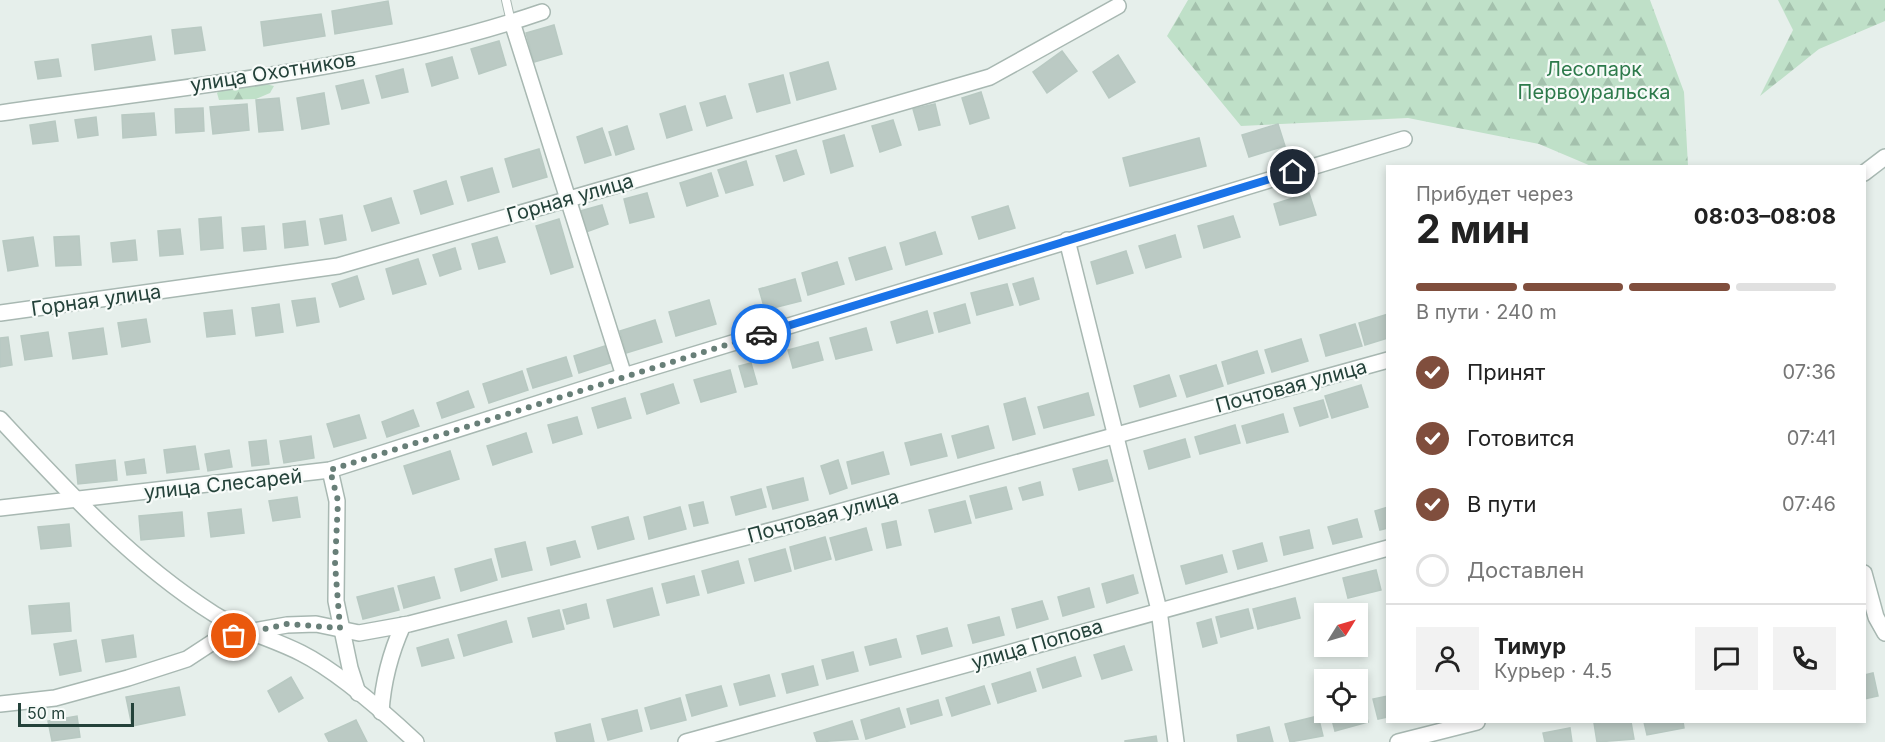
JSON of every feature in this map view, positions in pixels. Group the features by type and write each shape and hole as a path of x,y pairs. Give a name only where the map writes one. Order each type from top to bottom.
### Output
{"street":[{"name":"Горная улица","path":"0,313 338,266 990,77 1118,6"},
{"name":"улица Охотников","path":"0,113 295,70 436,42 542,12"},
{"path":"512,22 624,376"},
{"name":"улица Слесарей","path":"0,508 330,470 624,376 1404,139"},
{"path":"1866,171 1885,157"},
{"path":"1067,240 1159,610 1176,742"},
{"name":"Почтовая улица","path":"0,704 55,698 128,678 187,659 216,640 287,624 340,628 359,633 403,625 792,525 1386,361"},
{"path":"0,419 75,500 129,550 188,596 216,616 304,654 358,693 416,742"},
{"path":"330,470 338,501 335,573 340,628 358,693"},
{"name":"улица Попова","path":"686,742 1386,549"},
{"path":"1866,588 1870,619 1885,633"},
{"path":"381,712 383,684 390,652 403,625"},
{"path":"1398,742 1473,723"}],"lane":[{"path":"506,0 512,22"}],"green space":[{"name":"Лесопарк Первоуральска","path":"1188,0 1650,0 1684,92 1688,165 1589,165 1539,144 1408,118 1241,126 1167,36"},
{"path":"1778,0 1885,0 1885,21 1819,49 1760,96 1793,30"},
{"path":"257,82 274,86 270,93 256,99 219,100 217,93 223,87"}],"building":[{"path":"388,1 392,24 335,34 332,11"},
{"path":"321,14 325,36 264,46 261,22"},
{"path":"554,25 562,54 534,62 526,33"},
{"path":"201,27 205,50 175,54 172,30"},
{"path":"151,36 155,60 95,70 92,45"},
{"path":"499,41 506,65 479,74 471,49"},
{"path":"1062,51 1077,71 1047,93 1033,72"},
{"path":"1118,55 1135,82 1109,98 1093,72"},
{"path":"452,57 458,78 432,86 426,64"},
{"path":"58,59 61,76 38,79 35,62"},
{"path":"828,62 836,89 797,100 790,73"},
{"path":"403,69 408,92 382,98 376,76"},
{"path":"783,75 790,103 757,112 749,84"},
{"path":"363,80 369,103 342,109 336,86"},
{"path":"981,92 989,118 970,124 962,98"},
{"path":"324,93 329,124 302,129 297,98"},
{"path":"725,96 732,118 707,126 700,103"},
{"path":"279,98 283,130 259,132 256,100"},
{"path":"247,104 249,130 213,134 210,107"},
{"path":"935,104 940,125 919,130 913,109"},
{"path":"685,106 692,130 667,138 660,114"},
{"path":"203,108 204,131 176,133 175,109"},
{"path":"154,113 156,135 123,138 122,115"},
{"path":"96,117 98,135 78,138 75,120"},
{"path":"893,120 901,145 880,152 872,126"},
{"path":"55,121 58,141 33,144 30,125"},
{"path":"1278,124 1285,146 1249,157 1242,135"},
{"path":"627,126 634,149 616,155 609,132"},
{"path":"602,128 611,155 585,163 577,137"},
{"path":"844,135 853,166 831,173 823,141"},
{"path":"1199,138 1206,166 1130,186 1123,158"},
{"path":"539,149 547,177 513,187 505,159"},
{"path":"796,150 804,174 784,181 776,156"},
{"path":"746,161 753,185 726,193 718,170"},
{"path":"492,168 499,192 468,201 461,177"},
{"path":"711,173 718,196 687,206 680,183"},
{"path":"446,181 453,204 421,214 414,191"},
{"path":"647,193 654,217 630,223 624,199"},
{"path":"1309,193 1316,215 1280,225 1274,204"},
{"path":"391,198 399,223 372,231 364,206"},
{"path":"602,205 608,224 586,232 580,211"},
{"path":"1008,206 1015,228 979,239 972,217"},
{"path":"342,215 346,240 325,244 320,219"},
{"path":"1233,216 1240,237 1204,248 1198,226"},
{"path":"221,217 223,248 201,250 199,219"},
{"path":"559,219 573,267 551,274 536,226"},
{"path":"305,221 308,245 285,248 283,224"},
{"path":"264,226 266,249 244,251 242,228"},
{"path":"180,229 183,254 160,256 158,231"},
{"path":"935,232 942,254 906,265 900,243"},
{"path":"1175,235 1181,257 1146,268 1139,246"},
{"path":"79,236 81,265 56,266 54,237"},
{"path":"33,237 38,266 8,271 3,241"},
{"path":"497,237 505,262 479,269 472,244"},
{"path":"135,240 137,260 113,262 111,243"},
{"path":"885,247 892,269 856,280 849,258"},
{"path":"455,248 461,269 440,276 433,255"},
{"path":"1126,251 1133,273 1097,284 1091,262"},
{"path":"418,259 426,284 393,294 386,269"},
{"path":"837,262 844,284 808,295 802,273"},
{"path":"357,276 364,299 340,307 332,284"},
{"path":"1033,278 1039,299 1020,305 1013,284"},
{"path":"795,279 801,301 765,310 759,289"},
{"path":"1007,284 1013,305 977,315 971,293"},
{"path":"315,298 319,322 297,326 292,301"},
{"path":"709,300 716,324 676,336 669,312"},
{"path":"279,304 283,332 256,336 252,308"},
{"path":"965,304 970,323 939,332 934,313"},
{"path":"232,310 235,334 207,337 204,313"},
{"path":"927,311 933,333 897,343 891,322"},
{"path":"1386,315 1386,339 1365,345 1359,323"},
{"path":"146,319 150,342 122,347 118,323"},
{"path":"655,320 662,342 626,353 620,331"},
{"path":"1355,324 1362,346 1326,356 1320,335"},
{"path":"103,328 107,354 73,359 69,333"},
{"path":"866,328 872,350 836,359 830,338"},
{"path":"48,332 52,356 25,360 21,336"},
{"path":"8,337 12,365 0,367 0,338"},
{"path":"1301,339 1308,361 1272,372 1265,350"},
{"path":"818,342 823,360 793,368 788,350"},
{"path":"608,345 613,362 579,373 574,356"},
{"path":"1257,351 1264,373 1228,384 1222,362"},
{"path":"566,357 572,376 533,388 527,369"},
{"path":"751,363 757,384 745,387 739,366"},
{"path":"1216,365 1223,386 1187,397 1180,376"},
{"path":"730,370 736,392 701,402 694,380"},
{"path":"522,371 528,390 489,403 483,384"},
{"path":"1169,375 1176,396 1140,407 1134,386"},
{"path":"673,384 679,403 647,414 641,394"},
{"path":"1361,385 1368,407 1332,418 1325,396"},
{"path":"468,391 474,407 442,418 437,403"},
{"path":"1088,393 1094,415 1044,428 1038,407"},
{"path":"625,398 631,418 598,428 592,408"},
{"path":"1025,398 1035,434 1013,440 1004,404"},
{"path":"1323,400 1328,417 1300,426 1294,408"},
{"path":"413,410 419,426 387,437 382,422"},
{"path":"1283,414 1288,432 1247,443 1242,426"},
{"path":"359,415 366,438 334,447 327,424"},
{"path":"577,417 582,434 553,443 548,425"},
{"path":"1235,425 1240,443 1200,454 1195,437"},
{"path":"988,426 994,448 958,458 952,436"},
{"path":"526,433 532,452 493,465 487,446"},
{"path":"941,434 947,456 911,465 905,443"},
{"path":"311,436 314,458 284,463 280,441"},
{"path":"1185,439 1190,457 1149,469 1144,451"},
{"path":"266,440 269,464 252,466 249,442"},
{"path":"195,446 199,469 167,473 164,450"},
{"path":"229,450 232,467 208,471 205,454"},
{"path":"450,451 459,479 413,494 404,466"},
{"path":"883,452 889,474 852,484 847,462"},
{"path":"144,459 146,473 127,475 125,462"},
{"path":"115,460 117,480 78,484 76,465"},
{"path":"838,460 847,488 830,494 821,466"},
{"path":"1107,460 1113,481 1079,490 1073,469"},
{"path":"803,478 808,500 773,509 767,487"},
{"path":"1040,482 1043,495 1023,500 1019,488"},
{"path":"1006,487 1012,509 976,518 970,496"},
{"path":"761,489 766,507 736,515 731,497"},
{"path":"297,497 300,517 273,521 269,501"},
{"path":"965,501 971,523 935,532 929,510"},
{"path":"703,502 708,523 694,526 689,505"},
{"path":"680,507 686,529 649,539 644,517"},
{"path":"1386,508 1386,528 1380,530 1375,511"},
{"path":"241,509 244,533 211,537 208,513"},
{"path":"182,512 184,536 141,540 139,516"},
{"path":"628,517 634,539 598,549 592,527"},
{"path":"1357,519 1362,537 1333,544 1328,527"},
{"path":"896,521 901,545 887,548 882,524"},
{"path":"69,524 71,546 41,549 38,527"},
{"path":"866,528 872,550 836,560 830,538"},
{"path":"1309,530 1313,548 1284,555 1280,537"},
{"path":"825,537 831,559 795,569 790,547"},
{"path":"575,541 580,557 551,565 547,548"},
{"path":"525,542 532,570 502,577 495,549"},
{"path":"1262,543 1267,561 1238,569 1233,551"},
{"path":"785,549 791,571 755,581 749,559"},
{"path":"1222,555 1227,572 1186,584 1181,566"},
{"path":"491,559 497,580 461,591 455,569"},
{"path":"738,561 744,583 708,593 702,571"},
{"path":"1376,570 1381,590 1348,598 1343,578"},
{"path":"1133,575 1138,593 1107,603 1102,584"},
{"path":"694,576 699,595 667,603 662,584"},
{"path":"434,577 440,598 404,608 398,586"},
{"path":"393,588 399,610 363,619 357,597"},
{"path":"652,588 659,615 614,627 607,600"},
{"path":"1089,588 1094,607 1063,616 1058,597"},
{"path":"1295,598 1300,618 1258,629 1253,609"},
{"path":"1042,601 1048,619 1017,628 1012,609"},
{"path":"69,603 71,631 32,634 29,606"},
{"path":"586,604 589,618 567,624 563,610"},
{"path":"1248,609 1253,628 1221,637 1216,617"},
{"path":"559,610 564,629 533,637 528,618"},
{"path":"999,617 1004,635 973,643 968,625"},
{"path":"1211,619 1217,643 1203,647 1197,623"},
{"path":"506,621 512,642 464,656 458,635"},
{"path":"947,628 952,646 922,654 917,636"},
{"path":"133,635 136,657 106,662 102,640"},
{"path":"448,639 454,658 422,666 417,648"},
{"path":"896,639 901,657 870,665 865,647"},
{"path":"76,640 81,671 60,675 54,644"},
{"path":"1124,646 1132,670 1102,679 1094,655"},
{"path":"853,652 858,671 827,679 822,660"},
{"path":"1075,657 1081,676 1043,688 1037,669"},
{"path":"813,666 818,685 787,693 782,674"},
{"path":"1030,672 1036,691 998,703 992,684"},
{"path":"1873,673 1878,696 1866,699 1866,675"},
{"path":"769,675 775,696 740,705 734,684"},
{"path":"291,677 303,698 279,712 268,691"},
{"path":"721,686 727,706 692,716 686,695"},
{"path":"984,686 990,704 952,716 946,698"},
{"path":"179,687 185,715 132,726 126,697"},
{"path":"1386,696 1386,717 1378,719 1373,699"},
{"path":"680,698 686,720 651,729 645,708"},
{"path":"938,700 942,715 911,724 907,709"},
{"path":"899,708 905,727 866,739 861,720"},
{"path":"637,710 642,731 608,740 602,719"},
{"path":"77,716 80,737 52,741 48,721"},
{"path":"1314,717 1314,723 1320,723 1323,736 1290,742 1285,724"},
{"path":"356,720 367,742 329,742 325,734"},
{"path":"852,721 858,739 817,742 814,733"},
{"path":"1333,723 1364,723 1335,731"},
{"path":"1594,723 1631,723 1634,739 1597,742"},
{"path":"1644,723 1683,723 1684,728 1647,735"},
{"path":"590,724 594,742 557,742 555,733"},
{"path":"1269,727 1273,742 1238,742 1237,735"},
{"path":"1570,728 1572,742 1545,742 1543,733"},
{"path":"1156,736 1157,742 1125,742 1125,741"}],"way so far":[{"path":"234,636 287,624 316,624 340,628 336,601 335,564 338,501 330,470 761,334"}],"route":[{"path":"761,334 1293,172"}]}
